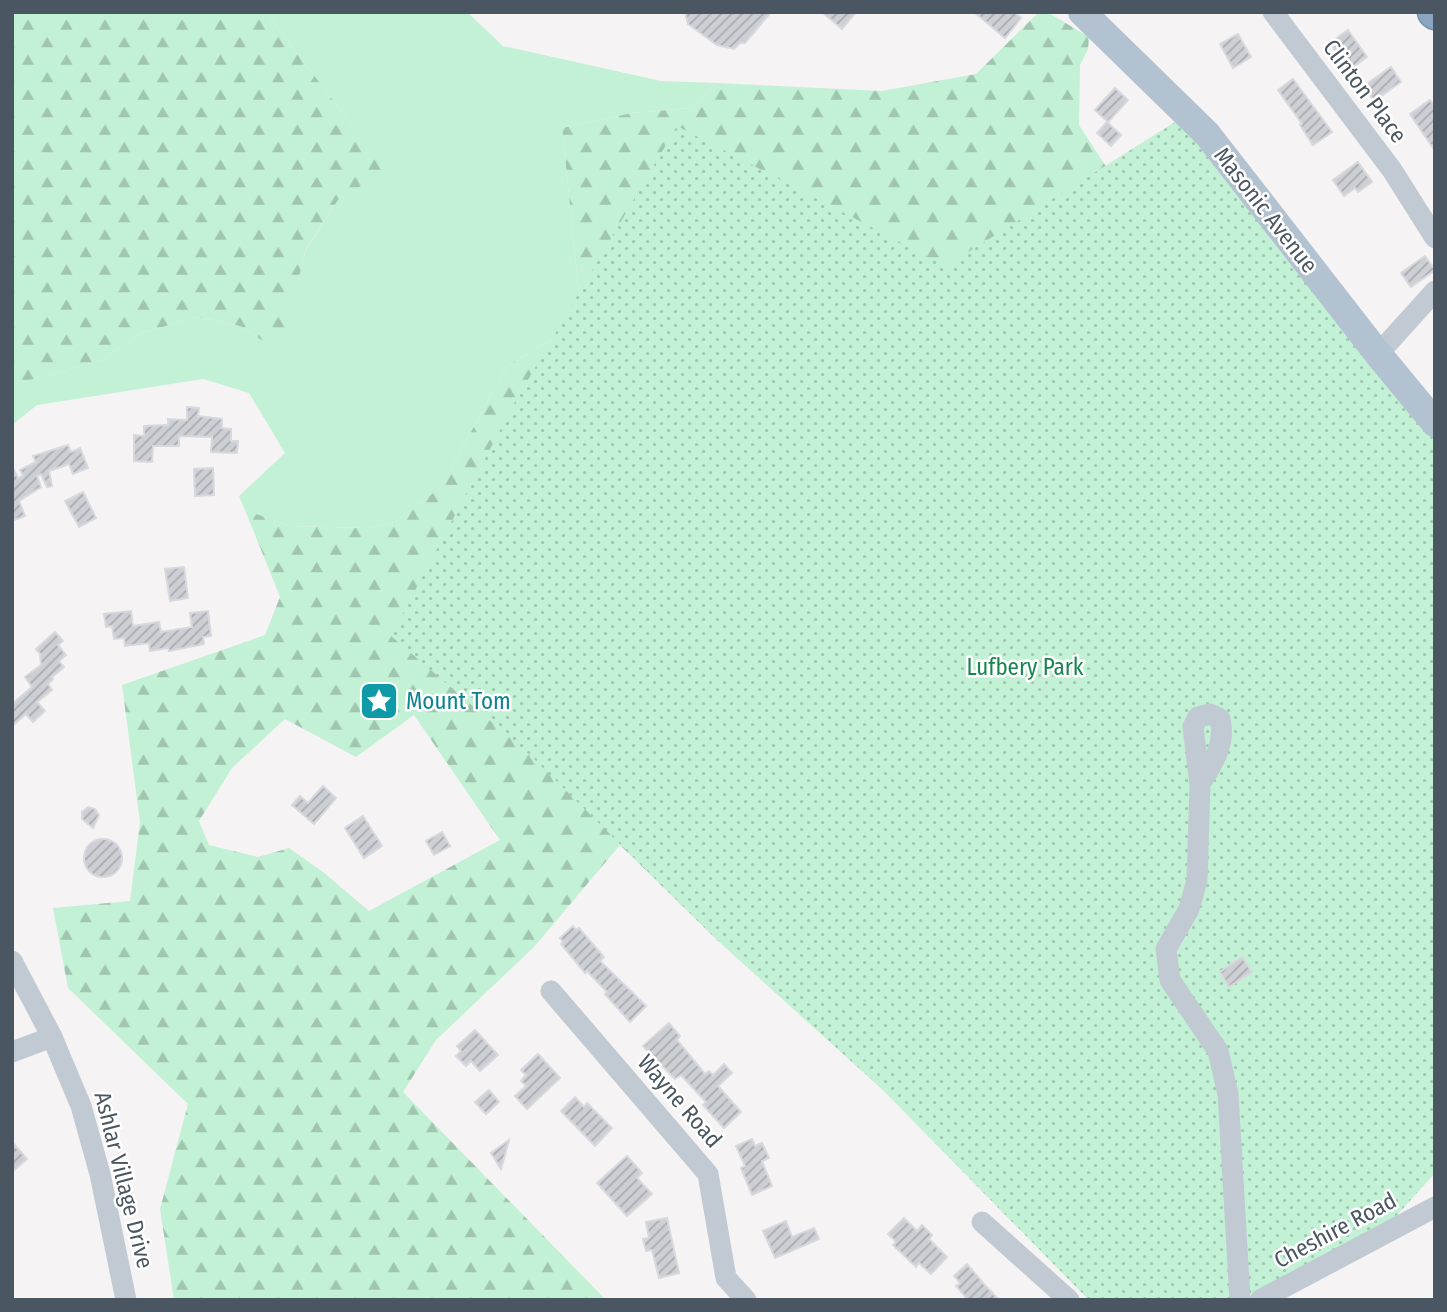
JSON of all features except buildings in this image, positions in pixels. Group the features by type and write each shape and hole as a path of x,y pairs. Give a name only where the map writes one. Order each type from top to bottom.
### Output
{"main road":[{"name":"Masonic Avenue","path":"1082,12 1207,134 1435,423"}],"street":[{"name":"Clinton Place","path":"1273,12 1392,170 1435,237"},
{"path":"1378,354 1435,292"},
{"path":"1200,784 1197,880 1189,909 1166,949 1171,980 1219,1051 1228,1094 1240,1300"},
{"name":"Ashlar Village Drive","path":"12,961 52,1037 84,1118 100,1174 126,1300"},
{"name":"Wayne Road","path":"551,991 708,1174 726,1278 746,1300"},
{"path":"12,1052 52,1037"},
{"name":"Cheshire Road","path":"1260,1300 1435,1207"},
{"path":"982,1222 1069,1300"}],"green space":[{"path":"12,12 266,12 354,128 398,163 338,200 306,249 282,345 266,343 240,326 198,317 141,333 102,360 12,385"},
{"path":"266,12 467,12 503,46 661,81 716,83 691,108 632,113 562,128 579,294 552,339 507,366 441,487 395,522 368,528 291,526 245,510 239,496 285,453 249,393 203,379 37,405 12,425 12,385 102,360 141,333 198,317 240,326 266,343 281,344 306,250 338,200 397,163 354,128"},
{"name":"Lufbery Park","path":"1039,12 1047,12 1089,37 1088,49 1080,65 1079,125 1105,165 1435,435 1435,1173 1089,1300 882,1089 715,938 620,845 534,947 436,1040 403,1092 606,1300 174,1300 160,1209 188,1104 68,988 53,908 130,901 140,822 122,685 265,635 280,597 245,510 291,526 368,528 395,522 441,487 507,366 552,339 579,294 562,128 632,113 691,108 716,83 882,91 976,74","holes":["414,715 500,840 369,911 323,872 289,848 258,857 209,845 199,821 232,768 285,719 356,757"]},
{"name":"Lufbery Park","path":"1175,122 1202,148 1359,351 1435,440 1435,1173 1389,1224 1259,1291 1234,1300 1089,1300 882,1089 715,938 529,754 391,636 515,402 677,126 946,266"}],"place":[{"name":"Mount Tom","path":"379,701"}]}
